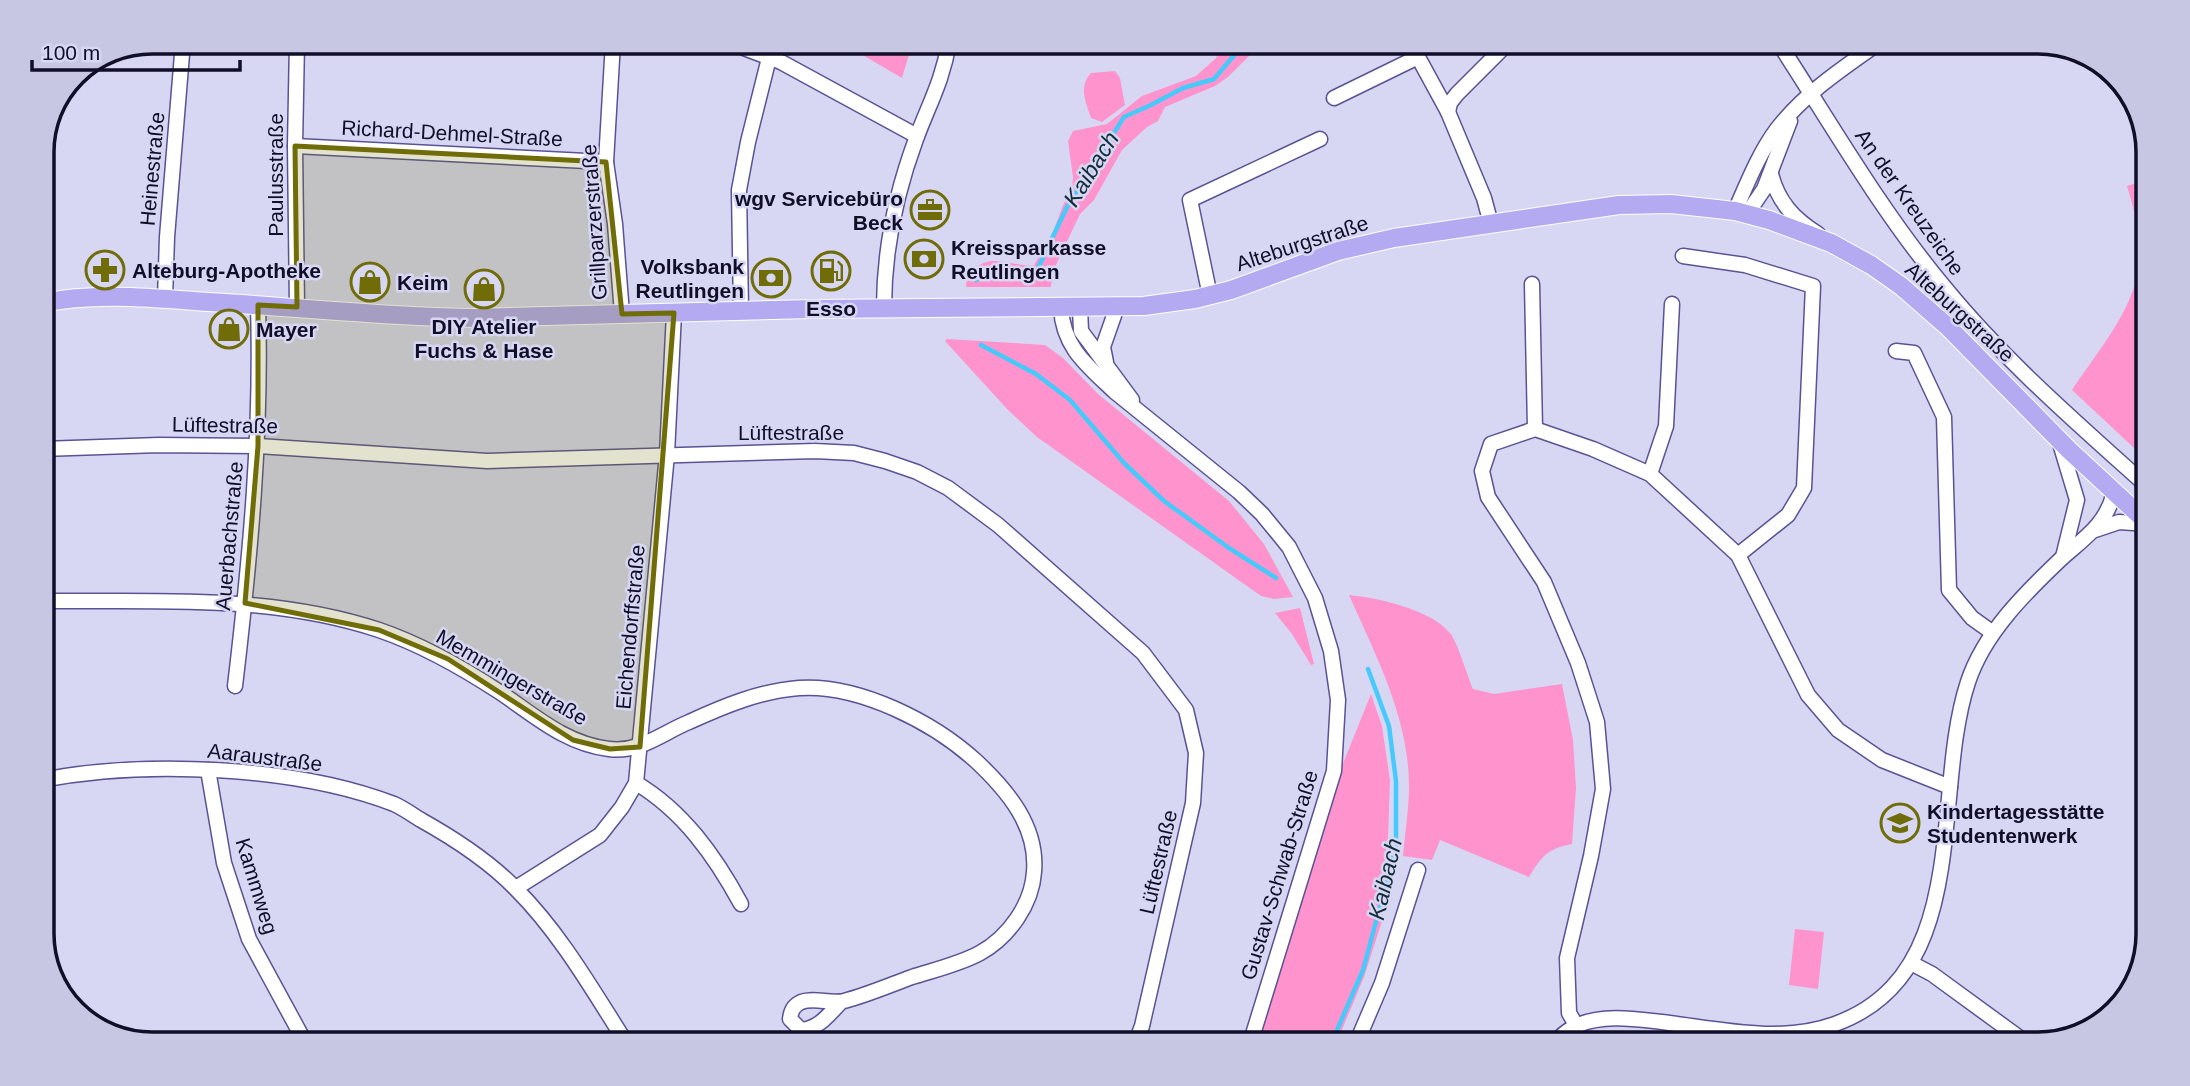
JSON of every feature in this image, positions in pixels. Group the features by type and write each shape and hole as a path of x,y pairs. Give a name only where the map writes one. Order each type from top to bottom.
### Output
{"main road":[{"name":"Alteburgstraße","path":"54,301 95,297 165,299 456,317 884,308 1061,309 1162,305 1210,296 1251,284 1361,245 1619,205 1681,205 1741,213 1831,243 1871,265 1929,309 2136,512"}],"street":[{"name":"Heinestraße","path":"165,299 167,237 182,54"},
{"name":"Paulusstraße","path":"297,54 297,307"},
{"name":"Grillparzerstraße","path":"612,54 606,162 615,224 622,314"},
{"path":"762,54 917,136"},
{"path":"741,311 739,190 748,142 771,54"},
{"path":"884,308 886,251 908,162 939,86 946,54"},
{"path":"1448,112 1450,103 1457,94 1496,54"},
{"name":"An der Kreuzeiche","path":"1786,54 1876,194 1952,297 2046,396 2136,476"},
{"path":"1741,213 1766,147 1777,130 1811,92 1863,54"},
{"path":"1334,98 1418,57 1448,112 1484,198 1491,224"},
{"path":"1741,213 1771,174 1795,110"},
{"name":"Alteburgstraße","path":"1210,296 1190,200 1320,139"},
{"name":"Richard-Dehmel-Straße","path":"295,146 606,162"},
{"path":"1771,174 1775,190 1787,209 1812,231 1831,243"},
{"path":"1683,256 1745,265 1813,286 1804,488 1788,515 1738,555"},
{"path":"1532,284 1535,429"},
{"path":"1650,474 1666,426 1672,304"},
{"name":"Auerbachstraße","path":"234,686 245,603 258,446 258,305"},
{"path":"1107,367 1103,347 1118,307"},
{"name":"Gustav-Schwab-Straße","path":"1080,308 1081,331 1141,413"},
{"name":"Gustav-Schwab-Straße","path":"1061,309 1064,332 1073,350 1115,392 1239,492 1262,514 1289,547 1315,598 1331,651 1338,700 1334,771 1254,1032"},
{"name":"Eichendorffstraße","path":"516,888 600,835 622,807 636,783 667,454 674,313"},
{"path":"1896,351 1914,353 1944,417 1949,590 1972,618 1993,633"},
{"path":"1576,1025 1569,1013 1567,958 1591,856 1603,789 1597,722 1578,663 1545,582 1488,497 1482,471 1490,444 1535,429 1593,449 1650,474 1738,555 1808,695 1838,730 1882,760 1950,787"},
{"path":"2059,439 2073,479 2077,500 2063,557"},
{"name":"Lüftestraße","path":"54,449 159,445 258,446 487,461 815,450 854,453 917,472 948,488 998,525 1143,653 1186,710 1196,753 1193,803 1140,1032"},
{"path":"1822,1032 1877,1002 1895,985 1911,963 1921,944 1940,881 1955,738 1963,700 1974,668 1993,633 2063,557 2094,531 2106,516 2114,492"},
{"path":"2094,531 2119,522 2136,523"},
{"name":"Memmingerstraße","path":"54,601 245,603 311,614 379,630 448,659 553,730 573,740 610,749 640,747 685,723 744,699 775,691 803,688 844,693 882,704 915,719 968,755 994,778 1022,813 1032,842 1034,873 1027,902 1008,932 980,954 841,1002"},
{"name":"Aaraustraße","path":"54,777 140,769 208,770 311,781 395,805 458,841 516,888 571,956 619,1032"},
{"name":"Kammweg","path":"208,770 224,863 249,939 299,1032"},
{"path":"636,783 657,796 686,822 709,852 741,904"},
{"path":"1361,1032 1382,983 1418,870"},
{"path":"1911,963 1932,974 2012,1032"},
{"path":"1568,1032 1576,1025 1592,1021 1628,1019 1743,1032"}],"highlighted area":[{"path":"295,146 606,162 622,314 674,313 640,747 610,749 573,740 448,659 379,630 245,603 258,446 258,305 297,307"}],"shaded area":[{"path":"861,54 909,54 902,78"},
{"path":"1218,54 1251,54 1215,86 1165,107 1158,121 1147,127 1122,150 1094,200 1080,214 1053,271 1051,287 966,287 973,272 986,262 1034,265 1053,232 1072,189 1068,141 1073,131 1107,124 1142,96 1196,76"},
{"path":"1115,71 1120,78 1125,105 1102,122 1091,118 1084,95 1087,78 1091,73"},
{"path":"2136,183 2136,221 2135,216 2127,186"},
{"path":"2136,279 2136,450 2072,390 2121,316"},
{"path":"945,341 1045,345 1063,358 1098,394 1229,501 1264,544 1293,597 1274,599 1261,596 1037,437 1008,410"},
{"path":"1349,595 1403,606 1430,617 1441,625 1453,638 1473,689 1494,694 1562,684 1573,740 1576,788 1572,844 1557,848 1546,855 1529,877 1440,840 1432,860 1403,856 1409,786 1403,736 1380,664"},
{"path":"1300,608 1314,664 1311,665 1275,613"},
{"path":"1371,694 1382,726 1390,780 1386,895 1382,921 1364,977 1341,1032 1261,1032 1340,771"},
{"path":"1795,929 1824,932 1818,989 1789,985"}],"waterway":[{"name":"Kaibach","path":"976,280 984,276 1038,268 1067,207 1124,117 1183,88 1214,79 1235,54"},
{"name":"Kaibach","path":"981,345 1036,374 1070,400 1124,463 1164,501 1276,578"},
{"name":"Kaibach","path":"1336,1032 1363,970 1396,847 1396,781 1389,726 1368,669"}],"place":[{"name":"wgv Servicebüro Beck","path":"930,210"},
{"name":"Kreissparkasse Reutlingen","path":"924,259"},
{"name":"Alteburg-Apotheke","path":"105,270"},
{"name":"Esso","path":"831,271"},
{"name":"Volksbank Reutlingen","path":"771,278"},
{"name":"Keim","path":"370,282"},
{"name":"DIY Atelier Fuchs & Hase","path":"484,289"},
{"name":"Mayer","path":"229,329"},
{"name":"Kindertagesstätte Studentenwerk","path":"1900,823"}]}
